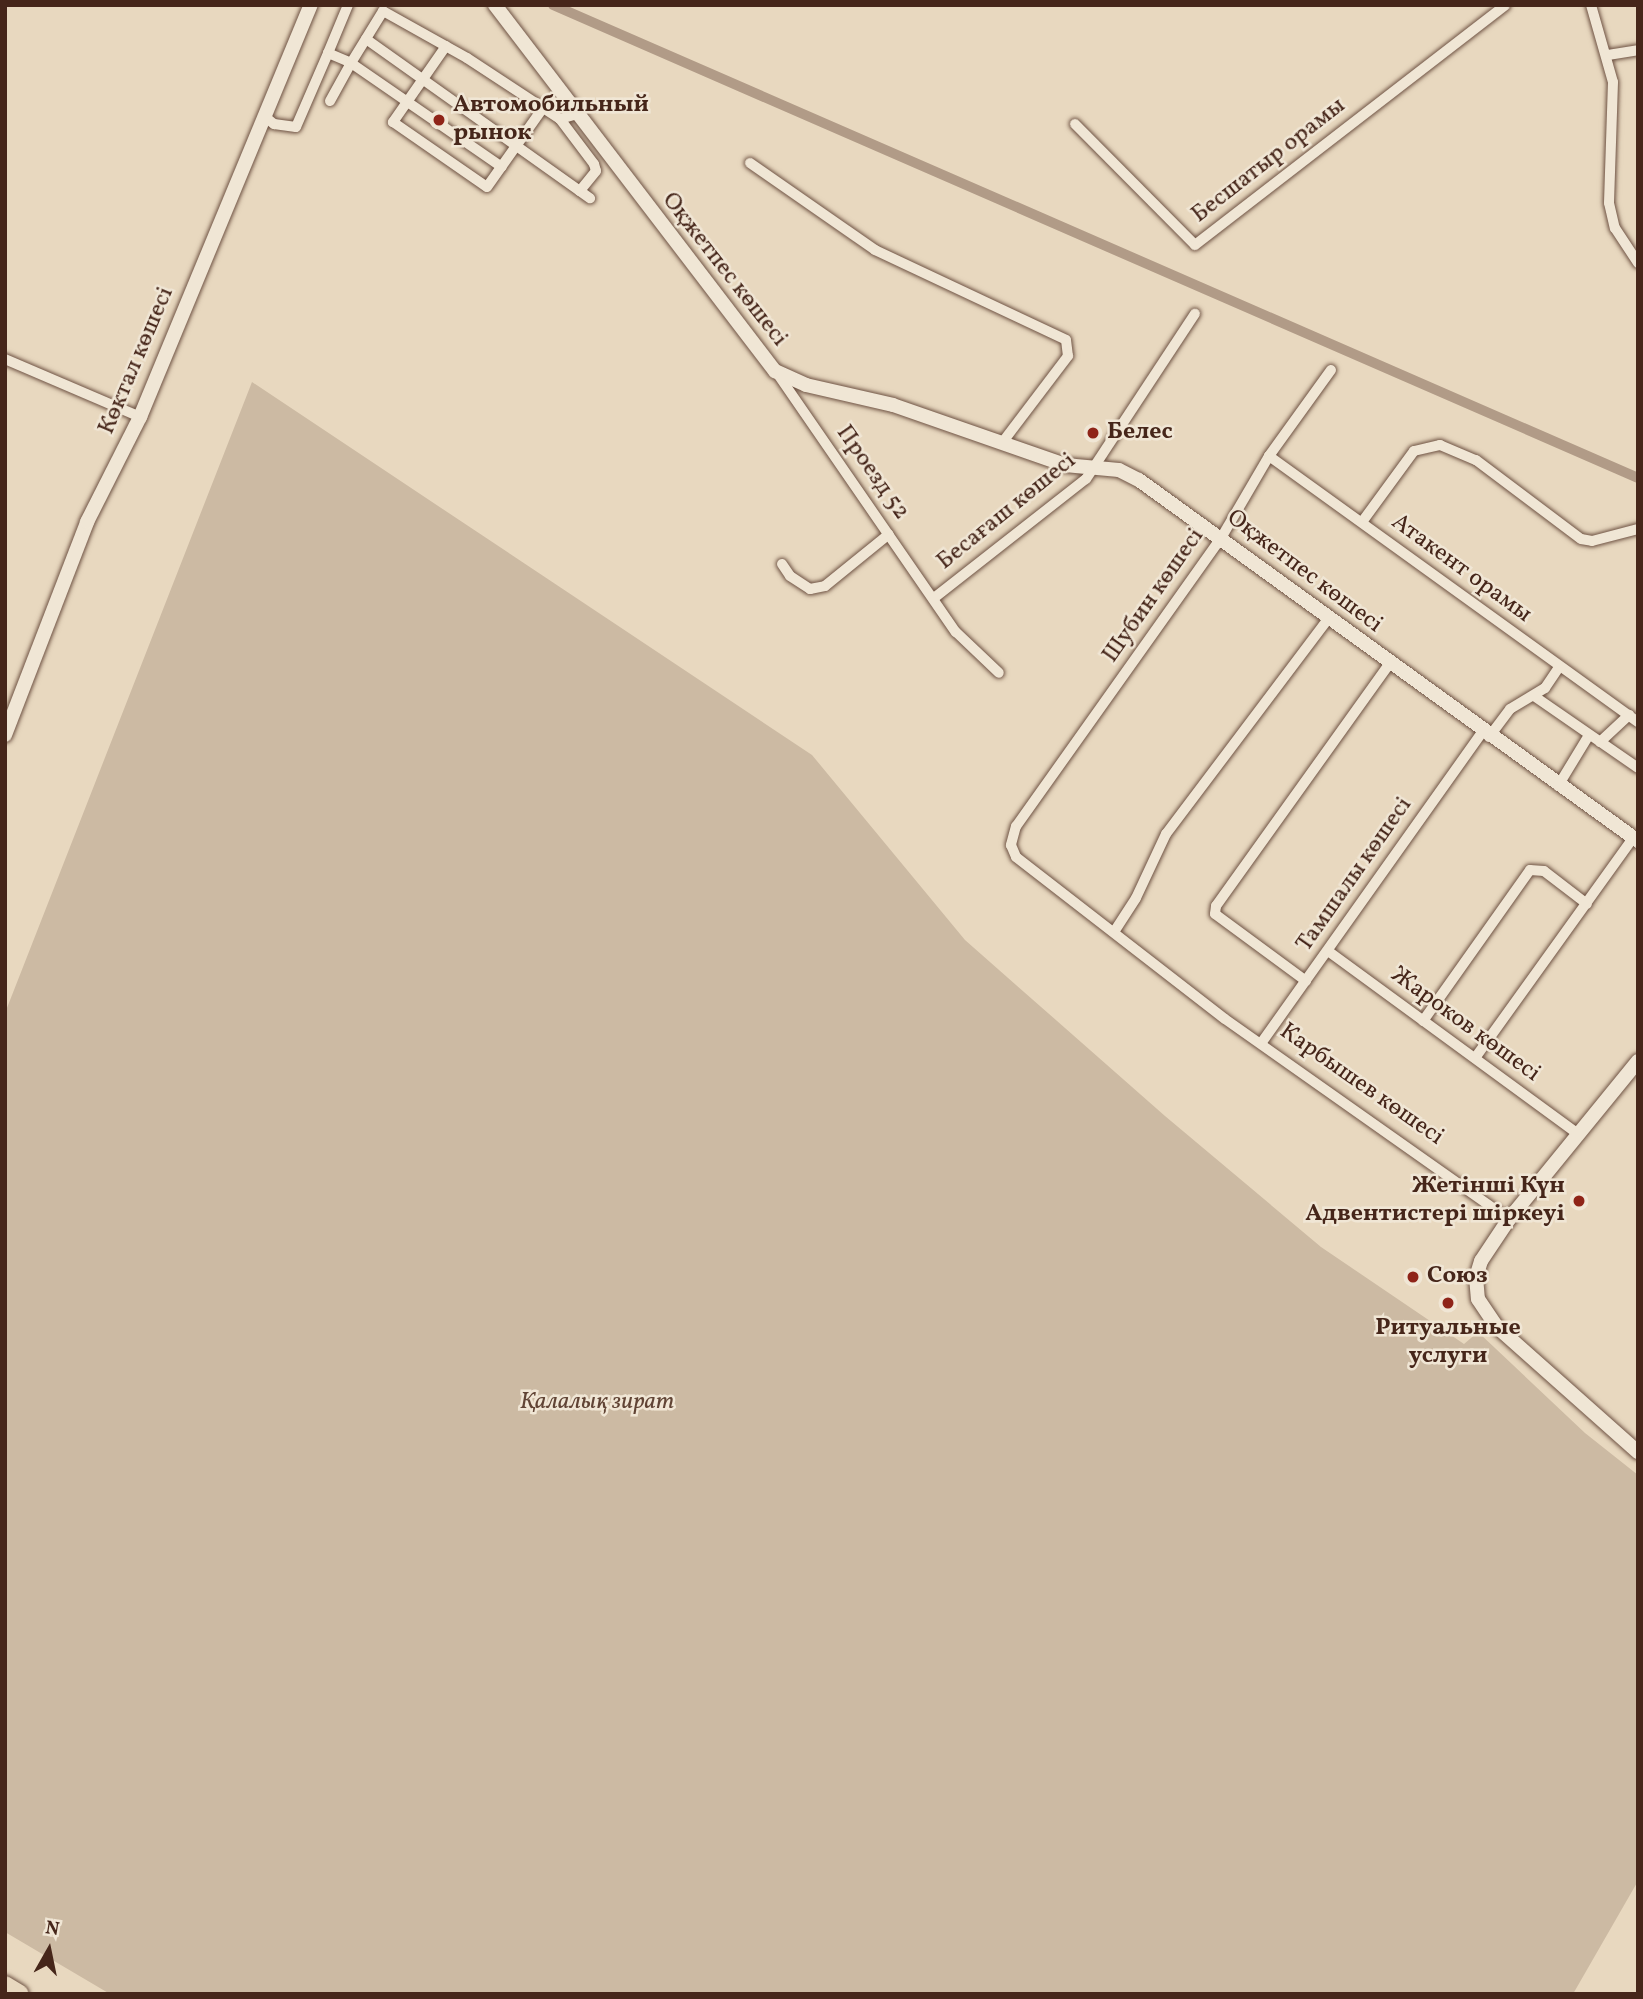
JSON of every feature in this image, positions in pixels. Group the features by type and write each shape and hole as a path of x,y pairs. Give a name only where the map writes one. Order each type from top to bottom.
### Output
{"main road":[{"path":"5,1985 20,1994"}],"street":[{"name":"Көктал көшесі","path":"5,735 88,522 140,417 311,5"},
{"path":"264,116 274,124 296,127 348,5"},
{"name":"Оқжетпес көшесі","path":"495,5 521,32 578,114 775,371 806,385 893,405 1065,465 1119,470 1139,480 1221,538 1327,620 1636,840"},
{"name":"Бесшатыр орамы","path":"1074,124 1195,245 1505,5"},
{"path":"1591,5 1608,55 1613,82 1609,203 1615,228 1638,263"},
{"path":"330,101 351,63 384,8 560,119 594,164 596,171 585,194 366,39"},
{"path":"446,46 405,101 394,124 487,187 543,108"},
{"path":"1608,55 1638,50"},
{"path":"328,53 351,63 502,167"},
{"path":"560,119 578,114"},
{"path":"750,163 875,250 1066,340 1069,356 1002,443"},
{"name":"Бесағаш көшесі","path":"934,598 1094,469 1195,314"},
{"path":"5,359 140,417"},
{"name":"Шубин көшесі","path":"1012,845 1016,825 1221,538 1269,456 1331,370"},
{"name":"Проезд 52","path":"775,371 956,632 999,673"},
{"path":"1362,522 1414,451 1440,445 1476,460 1581,539 1592,541 1638,529"},
{"name":"Атакент орамы","path":"1269,456 1559,667 1635,718 1600,742"},
{"path":"782,564 789,576 810,589 825,586 889,534"},
{"path":"1114,932 1136,898 1166,834 1327,620"},
{"path":"1306,981 1215,914 1216,906 1390,664"},
{"name":"Тамшалы көшесі","path":"1262,1042 1485,734 1510,709 1534,696 1559,667"},
{"path":"1534,696 1638,768"},
{"path":"1558,786 1589,735"},
{"path":"1475,1058 1636,840"},
{"name":"Карбышев көшесі","path":"1012,845 1016,856 1114,932 1509,1219"},
{"path":"1423,1021 1530,870 1544,871 1587,904"},
{"name":"Жароков көшесі","path":"1328,951 1577,1133"},
{"path":"1638,1060 1509,1219 1481,1261 1476,1277 1482,1308 1570,1397 1638,1452"}],"green space":[{"name":"Қалалық зират","path":"252,382 812,755 965,940 1165,1116 1321,1247 1464,1344 1478,1332 1585,1433 1638,1475 1638,1881 1573,1994 110,1994 5,1932 5,1013"}],"waterway":[{"path":"553,5 1638,478"}],"place":[{"name":"Автомобильный рынок","path":"439,120"},
{"name":"Белес","path":"1093,433"},
{"name":"Жетінші Күн Адвентистері шіркеуі","path":"1579,1201"},
{"name":"Союз","path":"1413,1277"},
{"name":"Ритуальные услуги","path":"1448,1303"}]}
